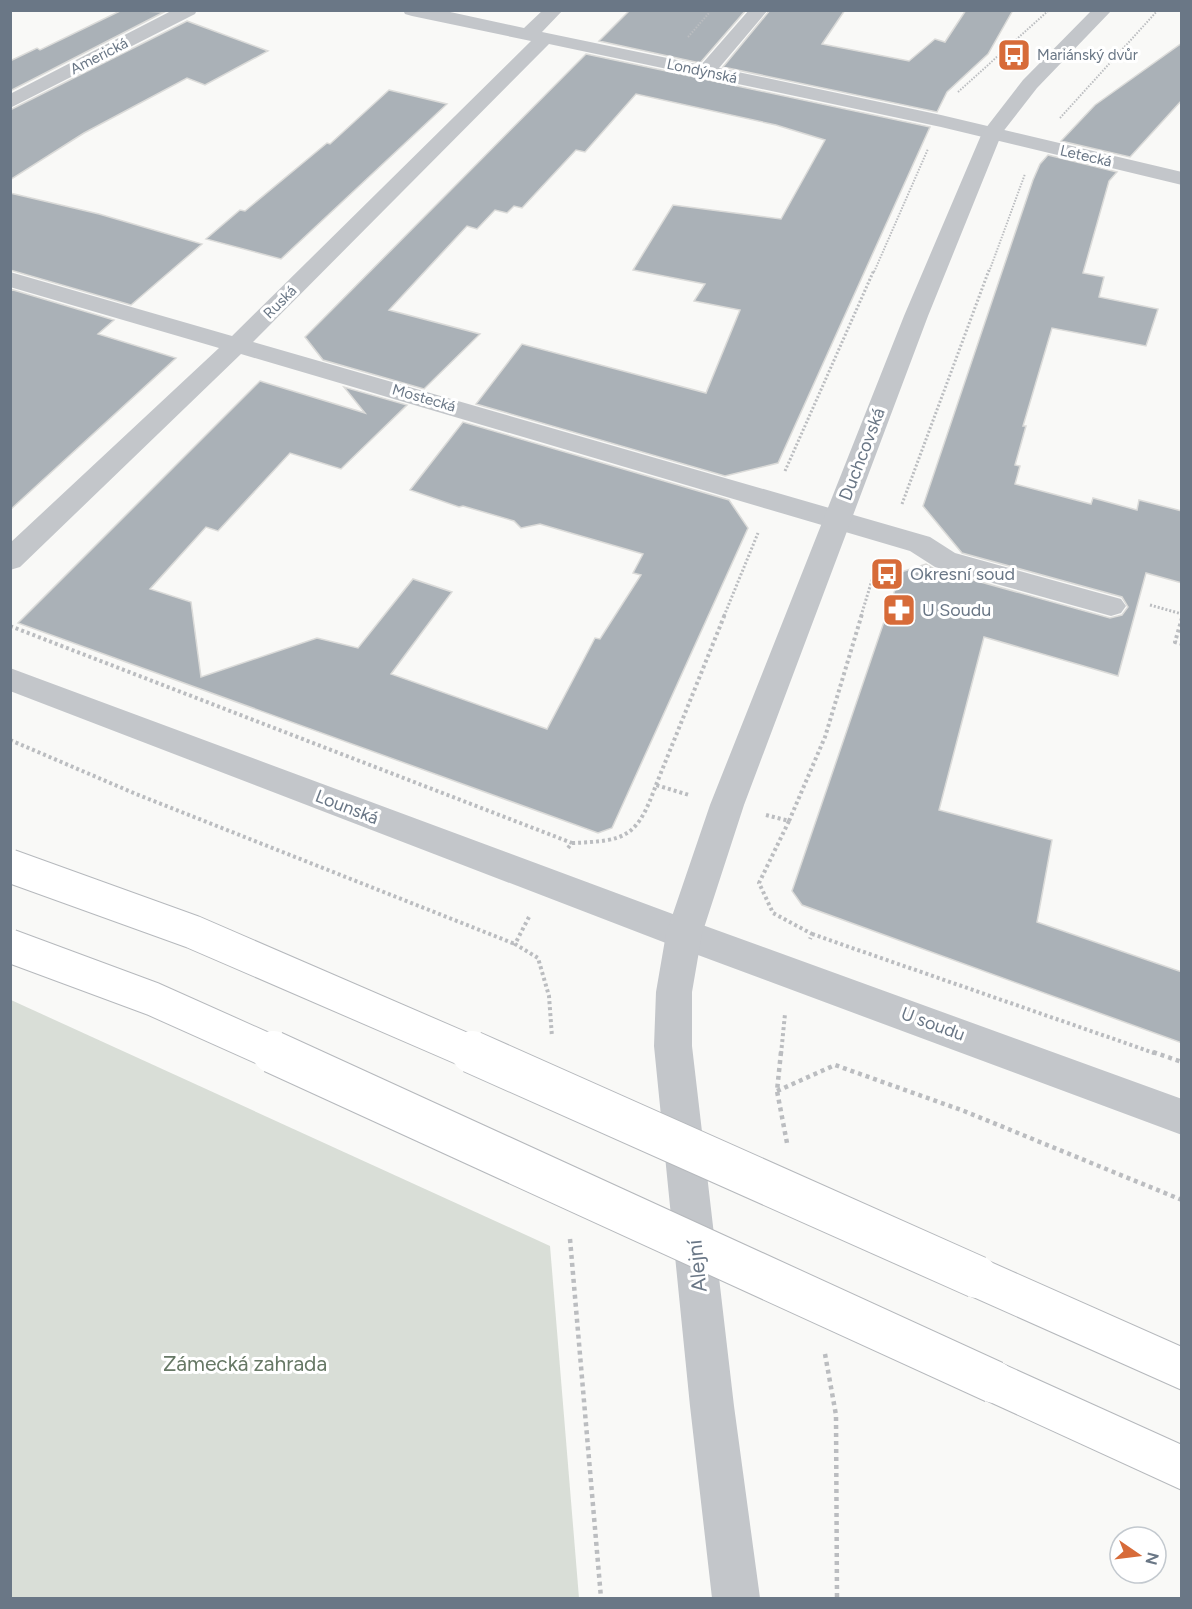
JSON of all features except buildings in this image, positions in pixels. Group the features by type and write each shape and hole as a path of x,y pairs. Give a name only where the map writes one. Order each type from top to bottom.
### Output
{"highway":[{"path":"10,867 59,882 197,934 363,1004 1182,1369"},
{"path":"10,946 153,999 284,1056 1182,1468"}],"street":[{"name":"Americká","path":"10,102 188,10"},
{"name":"Londýnská","path":"412,10 992,133"},
{"name":"Ruská","path":"10,560 238,343 537,36 554,10"},
{"path":"706,71 759,10"},
{"name":"Duchcovská","path":"684,934 727,805 836,521 992,133 1010,106 1043,67 1103,10"},
{"name":"Letecká","path":"992,133 1182,179"},
{"name":"Mostecká","path":"10,279 238,343 836,521 921,544 945,560 1111,606"},
{"name":"Lounská","path":"10,679 684,934"},
{"name":"U soudu","path":"684,934 1182,1117"},
{"name":"Alejní","path":"684,934 674,992 673,1046 712,1406 736,1599"}],"path":[{"path":"10,626 572,843 606,842 626,834 644,817 771,501 941,121 956,95 1049,10"},
{"path":"1158,10 1036,144 897,518 909,521 896,563 876,565 825,737 759,883 773,913 812,934 1182,1062"},
{"path":"1142,603 1182,616 1175,642 1182,644"},
{"path":"10,740 135,794 515,944"},
{"path":"656,785 789,821"},
{"path":"546,882 572,843"},
{"path":"788,1149 777,1091 783,1022 812,934"},
{"path":"777,1091 834,1065 964,1111 1182,1200"},
{"path":"824,1346 836,1415 837,1599"}],"green space":[{"name":"Zámecká zahrada","path":"11,1000 550,1246 579,1598 11,1598"}],"place":[{"name":"Mariánský dvůr","path":"1014,55"},
{"name":"Okresní soud","path":"887,574"},
{"name":"U Soudu","path":"899,610"}]}
